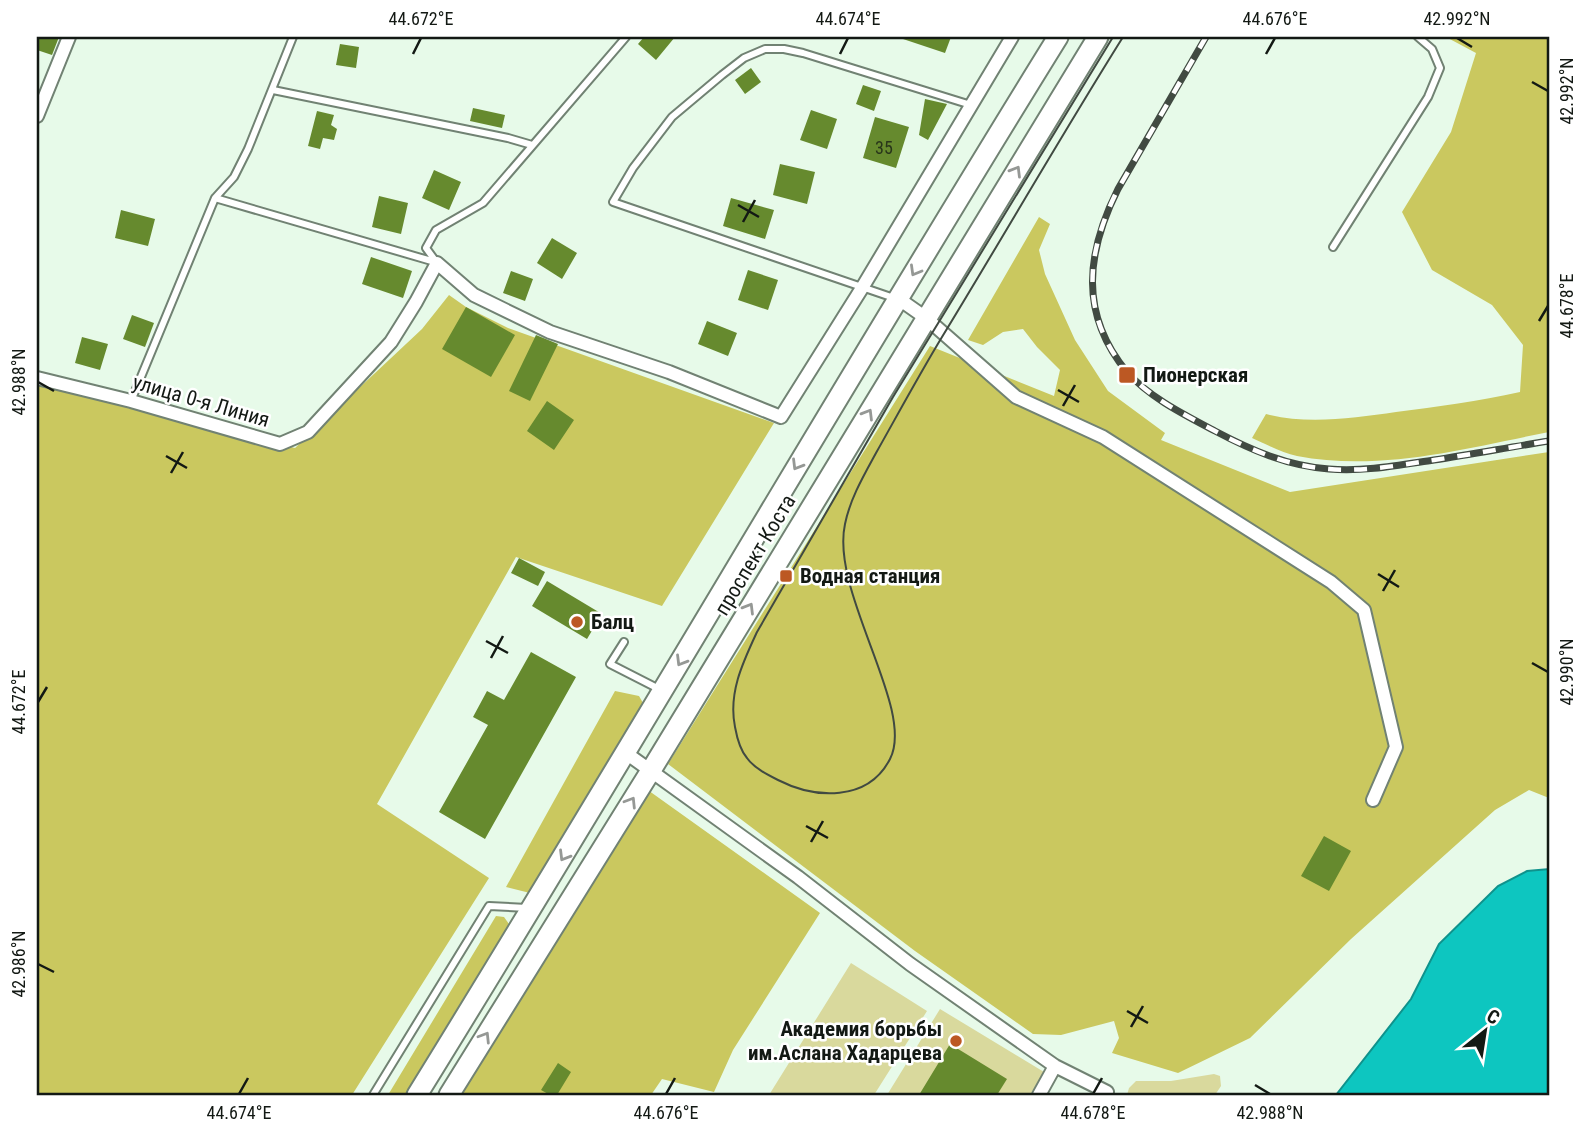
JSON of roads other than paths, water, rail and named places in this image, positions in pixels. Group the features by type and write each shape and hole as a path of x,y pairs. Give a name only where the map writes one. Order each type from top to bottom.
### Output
{"main road":[{"name":"проспект Коста","path":"417,1095 1058,37"},
{"name":"проспект Коста","path":"449,1095 650,772 1098,37"}],"street":[{"path":"37,116 69,37"},
{"path":"437,263 474,295 550,332 669,372 782,417 1012,37"},
{"name":"улица 0-я Линия","path":"37,378 131,401 280,444 308,432 391,342 437,263"},
{"path":"899,299 926,318 1016,397 1103,436 1331,582 1364,610 1396,747 1373,800"},
{"path":"626,753 798,877 910,964 1055,1066 1107,1093"},
{"path":"1039,1095 1055,1066"}],"lane":[{"path":"131,401 215,198 234,177 273,90 293,37"},
{"path":"437,263 426,248 436,230 483,203 626,37"},
{"path":"1333,247 1428,97 1440,68 1432,49 1418,37"},
{"path":"899,299 613,202 633,168 672,117 744,58 765,49 803,53 971,105"},
{"path":"273,90 532,145"},
{"path":"215,198 437,263"},
{"path":"624,642 610,664 664,691"},
{"path":"373,1095 489,906 532,908"}],"water":[{"path":"1549,869 1549,1095 1336,1095 1411,999 1439,944 1498,886 1527,871"}],"tram line":[{"path":"1113,37 893,397 752,643 735,690 735,727 741,748 750,762 778,780 808,791 840,793 855,790 868,783 890,759 895,737 892,711 849,583 844,552 847,515 862,479 925,366 1123,37"}],"railway":[{"path":"1206,37 1118,189 1099,236 1092,283 1095,305 1101,328 1127,372 1146,390 1168,405 1229,438 1270,456 1314,467 1355,470 1549,441"}],"place":[{"name":"Пионерская","path":"1127,375"},
{"name":"Водная станция","path":"786,576"},
{"name":"Балц","path":"577,622"},
{"name":"Академия борьбы им.Аслана Хадарцева","path":"956,1041"}]}
